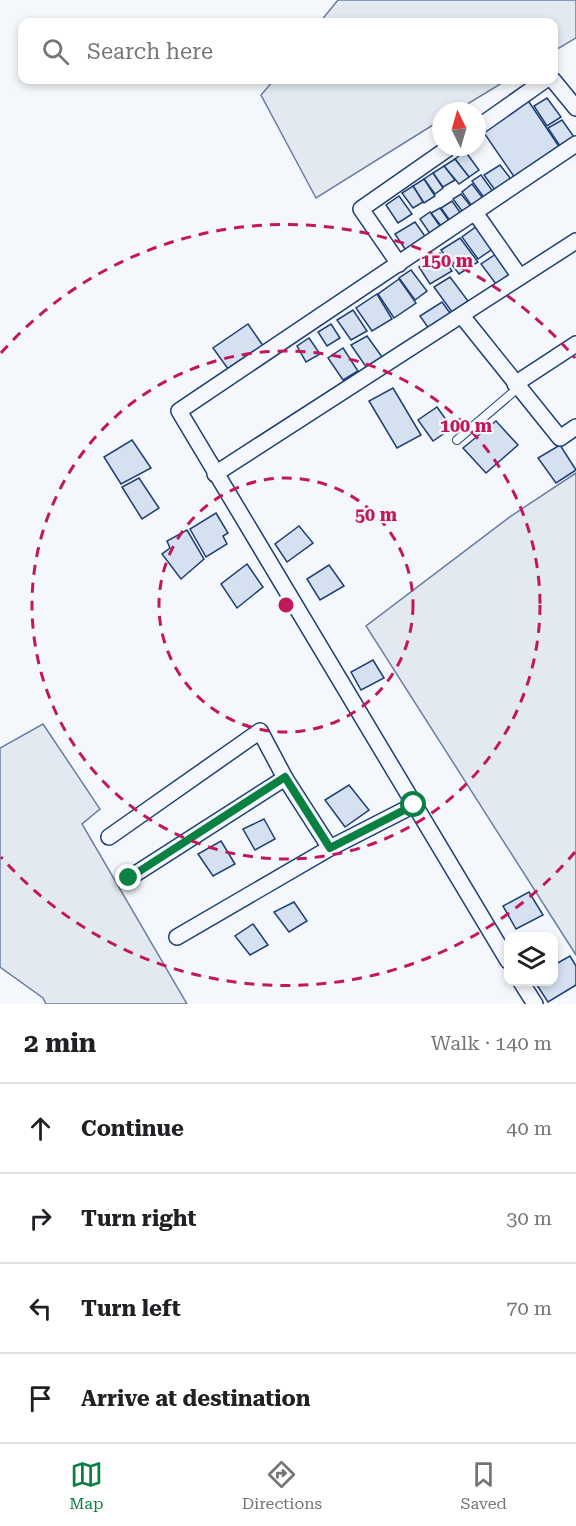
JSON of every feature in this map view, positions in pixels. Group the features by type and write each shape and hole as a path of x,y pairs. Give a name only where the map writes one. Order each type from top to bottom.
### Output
{"street":[{"path":"486,122 539,84"},
{"path":"556,84 576,108"},
{"path":"504,954 179,411 476,214 576,144"},
{"path":"399,264 361,209 437,156"},
{"path":"476,214 520,277"},
{"path":"215,474 576,241"},
{"path":"462,316 560,438 576,427"},
{"path":"516,386 576,344"},
{"path":"109,837 260,731 285,777 330,848"},
{"path":"129,878 285,777"},
{"path":"177,937 330,848 414,805"},
{"path":"524,986 535,1004"}],"lane":[{"path":"457,440 516,386"}],"shaded area":[{"path":"338,0 576,0 576,38 558,49 558,18 323,18"},
{"path":"271,84 500,84 471,102 432,102 432,126 316,198 261,95"},
{"path":"576,473 576,955 366,626 511,516"},
{"path":"43,724 100,809 82,824 187,1004 46,1004 43,998 0,967 0,748"}],"building":[{"path":"547,98 561,117 547,126 534,106"},
{"path":"527,99 560,148 515,178 486,136 486,127"},
{"path":"562,120 574,137 560,146 548,128"},
{"path":"459,156 469,156 479,170 469,177 455,159"},
{"path":"455,159 469,177 459,184 444,166"},
{"path":"500,165 511,179 495,190 484,175"},
{"path":"444,166 455,180 443,187 433,173"},
{"path":"433,173 443,188 435,194 424,179"},
{"path":"481,175 494,193 485,199 472,181"},
{"path":"424,179 435,196 424,203 413,186"},
{"path":"472,184 485,201 474,209 462,192"},
{"path":"413,186 423,202 413,208 402,193"},
{"path":"461,194 473,209 465,215 453,199"},
{"path":"399,196 412,214 398,223 386,205"},
{"path":"452,201 462,215 451,222 441,208"},
{"path":"440,208 450,222 442,227 431,213"},
{"path":"430,212 442,229 431,235 420,219"},
{"path":"415,222 427,239 407,252 395,234"},
{"path":"477,226 494,248 478,259 462,237"},
{"path":"460,238 478,262 459,274 441,250"},
{"path":"440,253 452,271 430,284 419,267"},
{"path":"496,254 511,274 496,284 481,264"},
{"path":"411,270 427,291 415,300 399,278"},
{"path":"450,277 468,301 452,312 434,287"},
{"path":"399,279 416,303 394,318 378,294"},
{"path":"377,294 392,319 372,331 356,308"},
{"path":"442,302 455,320 432,333 420,316"},
{"path":"353,310 367,331 351,340 337,320"},
{"path":"248,324 266,350 231,373 213,348"},
{"path":"331,324 340,338 327,346 318,332"},
{"path":"367,336 385,361 369,371 351,345"},
{"path":"309,338 320,354 306,362 297,346"},
{"path":"343,348 358,371 343,380 328,358"},
{"path":"393,388 421,435 397,448 369,401"},
{"path":"437,407 452,428 433,441 418,420"},
{"path":"496,421 518,445 486,473 463,448"},
{"path":"132,440 151,468 121,484 104,457"},
{"path":"560,445 576,470 556,483 538,458"},
{"path":"139,478 159,508 142,519 122,487"},
{"path":"216,513 228,533 223,536 227,544 206,557 190,529"},
{"path":"299,526 313,543 287,562 275,544"},
{"path":"187,530 204,559 181,579 162,554 170,548 167,541"},
{"path":"247,564 263,587 237,608 221,584"},
{"path":"329,565 344,586 320,600 307,579"},
{"path":"373,660 384,678 361,690 351,672"},
{"path":"349,785 369,810 345,827 325,800"},
{"path":"264,819 275,839 255,850 243,829"},
{"path":"221,841 235,864 213,876 198,854"},
{"path":"529,892 543,915 516,929 503,906"},
{"path":"294,902 307,921 289,932 274,912"},
{"path":"253,924 268,945 250,955 235,936"},
{"path":"570,956 576,966 576,985 548,1002 538,986 558,986 558,963"}],"route":[{"path":"129,878 285,777 330,848 414,805"}]}
